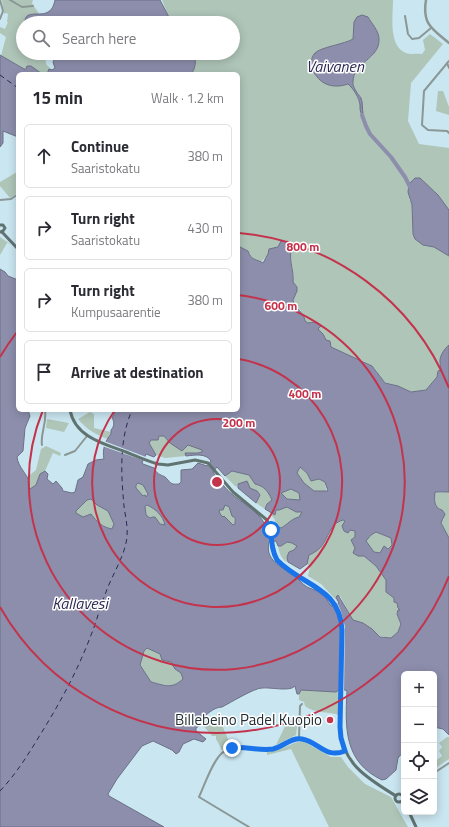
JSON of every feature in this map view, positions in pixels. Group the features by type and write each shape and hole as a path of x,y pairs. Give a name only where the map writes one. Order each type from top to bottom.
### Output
{"main road":[{"path":"0,224 5,228 1,232 16,247"},
{"path":"71,412 74,423 87,436 96,442 154,463 168,465 195,460 208,463 233,492 267,520 271,530 274,555 280,564 316,587 334,602 338,610 342,624 340,734 345,751 357,768 371,781 396,796"},
{"path":"396,796 401,794"},
{"path":"396,796 395,799 397,802 401,803"},
{"path":"410,815 416,827"}],"street":[{"path":"0,0 3,11 0,19"},
{"path":"10,0 22,7 33,6"},
{"path":"426,0 425,18 431,28 449,43"},
{"path":"405,16 408,34 412,39 419,38 431,28"},
{"path":"449,61 424,92 422,125 428,130 447,131 449,133"},
{"path":"447,63 449,68"},
{"path":"0,200 11,199 16,195"},
{"path":"42,445 46,420 45,412"},
{"path":"65,455 75,451 87,436"},
{"path":"299,738 300,706 302,704"},
{"path":"249,827 199,796 216,762 223,752 228,749 239,748 274,748 299,738 308,741 330,753 338,754 345,751"},
{"path":"437,771 449,763"}],"green space":[{"path":"2,0 33,0 32,3 39,14 16,16 16,60 46,60 46,64 52,70 50,69 48,72 38,72 31,66 24,69 1,56 6,37 0,33 0,27 5,29 8,22 8,14 4,14"},
{"path":"162,0 393,0 392,22 394,37 396,44 400,49 408,54 422,54 425,50 423,40 430,34 443,44 411,83 408,121 419,144 449,148 449,210 435,192 419,178 409,199 412,205 413,234 423,245 434,247 449,256 449,345 439,363 441,370 438,371 437,377 426,390 413,392 385,382 375,369 365,362 334,349 325,340 323,334 317,329 319,328 313,322 308,323 305,321 301,311 294,303 294,294 297,291 293,282 293,271 290,258 291,251 288,247 287,241 274,249 261,262 253,259 248,251 240,247 240,72 178,72 178,60 240,60 240,16 168,16","holes":["368,17 377,31 373,55 354,71 352,83 362,100 362,111 355,91 352,87 312,64 316,53 337,44 348,43 353,39 354,22"]},
{"path":"438,91 443,91 449,107 449,115 436,111"},
{"path":"16,173 16,194 10,198 0,186 0,182"},
{"path":"0,237 10,244 7,243 0,255"},
{"path":"90,412 94,414 94,428 111,432 108,439 99,436 84,426 78,419"},
{"path":"47,419 69,423 64,432 46,428"},
{"path":"159,436 164,436 170,443 188,444 202,450 202,452 186,453 186,456 165,458 156,455 149,443 151,440"},
{"path":"46,446 61,453 60,456 53,453 45,471 36,485 30,489 26,478 36,470 41,449"},
{"path":"300,467 307,473 311,481 319,479 325,482 326,490 328,492 314,491 304,483 297,473"},
{"path":"232,471 249,475 255,484 261,486 267,492 272,500 267,504 265,509 256,503 260,495 250,488 238,484 236,487 225,476"},
{"path":"138,483 143,485 148,494 146,497 138,491 136,485"},
{"path":"291,489 300,493 300,500 287,499 281,493"},
{"path":"435,492 449,492 449,538 441,523 444,519 435,506"},
{"path":"74,495 78,496 80,501 79,504 73,505 72,499"},
{"path":"92,499 97,505 108,511 114,524 112,529 105,527 91,514 83,518 76,513 76,511 87,500"},
{"path":"147,505 159,513 163,518 165,525 160,524 146,515 145,506"},
{"path":"225,505 231,510 235,524 233,525 220,514 219,509"},
{"path":"287,507 296,512 302,512 299,518 281,528 276,526 275,520 269,512 272,514 276,510"},
{"path":"343,520 350,529 355,531 355,548 358,556 364,556 376,566 386,580 386,592 394,598 394,602 397,603 400,610 397,614 401,624 398,632 391,638 380,636 363,623 353,620 340,596 338,599 339,603 321,584 308,576 310,567 307,564 308,555 315,552 326,542 335,525"},
{"path":"376,532 391,538 392,545 380,553 374,552 366,541"},
{"path":"287,542 297,546 294,550 289,552 287,557 288,562 282,557 278,546 281,546"},
{"path":"147,648 160,654 162,660 171,662 176,669 181,672 183,679 171,686 151,682 140,665 144,651"},
{"path":"301,690 338,691 339,715 309,709 305,706 304,702 299,700"},
{"path":"204,716 220,720 230,744 234,745 222,750 216,736 212,736 202,724 201,721"},
{"path":"298,719 296,735 276,745 288,720"},
{"path":"449,737 449,759 437,767 437,760 442,756 439,751 442,747 439,743"},
{"path":"303,741 331,757 341,757 348,767 365,784 391,797 408,827 329,827 291,749 267,755 267,751 281,749"}],"water":[{"path":"55,0 160,0 168,16 27,16 46,13 50,11"},
{"name":"Vaivanen","path":"362,15 368,17 377,30 379,39 378,46 375,51 361,65 354,75 354,88 362,100 362,115 359,99 350,86 348,84 341,86 329,85 320,80 314,72 311,62 312,57 318,51 353,39 354,22 357,17"},
{"path":"0,55 24,69 26,69 27,66 31,66 39,72 16,72 16,136 3,131 3,143 0,147"},
{"path":"54,60 195,60 195,64 192,72 48,72 49,69 52,70 55,68 53,62"},
{"path":"415,178 420,178 438,195 449,210 449,256 434,247 423,245 415,239 413,234 412,205 408,192 409,184"},
{"name":"Kallavesi","path":"281,241 288,241 290,243 288,247 291,251 293,282 297,287 293,300 303,315 305,321 308,323 313,322 321,326 318,329 326,340 330,341 331,347 372,366 385,383 398,386 411,392 426,390 437,377 438,371 441,370 440,358 449,345 449,492 435,492 435,503 436,506 445,514 441,523 449,538 449,735 443,729 437,728 437,671 401,671 401,754 398,758 396,770 386,779 382,780 370,773 360,764 354,754 347,731 347,691 339,690 336,692 301,690 299,694 297,694 295,686 289,689 258,689 213,710 205,716 201,721 202,724 196,728 196,731 206,739 203,742 194,739 183,744 179,752 176,754 172,750 153,741 142,746 117,779 108,794 109,796 164,827 0,827 0,269 8,276 16,279 16,412 29,412 30,416 25,428 23,451 17,457 18,461 28,479 30,489 36,485 40,474 45,471 48,474 47,479 53,484 56,481 63,491 72,493 75,492 78,480 83,477 88,464 96,460 104,459 104,446 111,434 114,424 112,418 115,412 240,412 240,247 248,251 252,258 263,263 269,249 278,247","holes":["159,436 164,436 170,443 182,451 188,445 202,450 202,452 198,453 185,453 186,456 203,456 209,458 211,461 207,466 198,463 192,469 181,470 181,482 179,484 172,484 165,477 157,473 154,468 142,463 146,454 154,457 156,455 149,443 151,440 158,440","217,467 225,476 232,471 249,475 255,484 261,486 269,494 272,500 267,504 265,509 275,515 276,510 287,507 296,512 302,512 299,517 281,528 276,526 275,533 268,533 266,526 255,512 231,494 223,485 219,487 216,486 216,481 218,480 213,472","300,467 307,473 311,481 319,479 325,482 328,491 314,491 304,483 297,473","138,483 143,485 148,494 146,497 145,495 143,496 136,488","291,489 299,493 300,500 287,499 281,493","91,499 97,505 108,511 114,524 112,529 100,524 91,514 83,517 76,513 76,511 87,500","147,505 159,513 165,525 160,524 155,517 150,518 146,515 145,506","225,505 229,507 232,516 235,518 235,524 233,525 220,514 219,510 223,510","339,521 345,521 342,526 344,531 348,533 350,530 355,531 355,537 351,540 355,548 353,553 358,556 364,556 376,566 386,580 386,592 394,598 394,602 397,603 400,610 398,610 397,614 401,624 398,632 391,638 380,637 363,623 353,620 338,595 336,597 339,603 331,606 321,593 303,584 295,576 275,562 269,553 269,542 276,541 278,546 281,546 287,542 292,543 297,546 294,550 289,552 287,557 288,562 300,569 307,564 309,555 322,546 334,525","376,532 391,538 392,545 388,549 384,546 380,553 374,552 366,541","147,648 160,654 162,660 171,662 175,669 181,673 183,679 171,686 151,682 140,665 144,651"]},
{"path":"247,481 250,488 257,491 260,495 256,503 238,488 238,484"}],"pier":[{"path":"104,441 146,457 145,461 102,446"},
{"path":"337,602 345,627 344,692 340,692 341,631 339,617 333,604"}],"waterway":[{"path":"362,115 370,134 391,157 405,177 411,189"}],"ferry route":[{"path":"0,75 16,87"},
{"path":"0,791 26,757 55,711 68,686 86,648 104,597 124,550 127,524 123,494 122,457 125,433 131,412"}],"place":[{"name":"Billebeino Padel Kuopio","path":"330,720"}],"route":[{"path":"232,748 269,749 279,747 299,738 308,741 326,752 338,754 345,751 340,734 341,618 334,602 326,594 280,564 274,555 271,530"}]}
